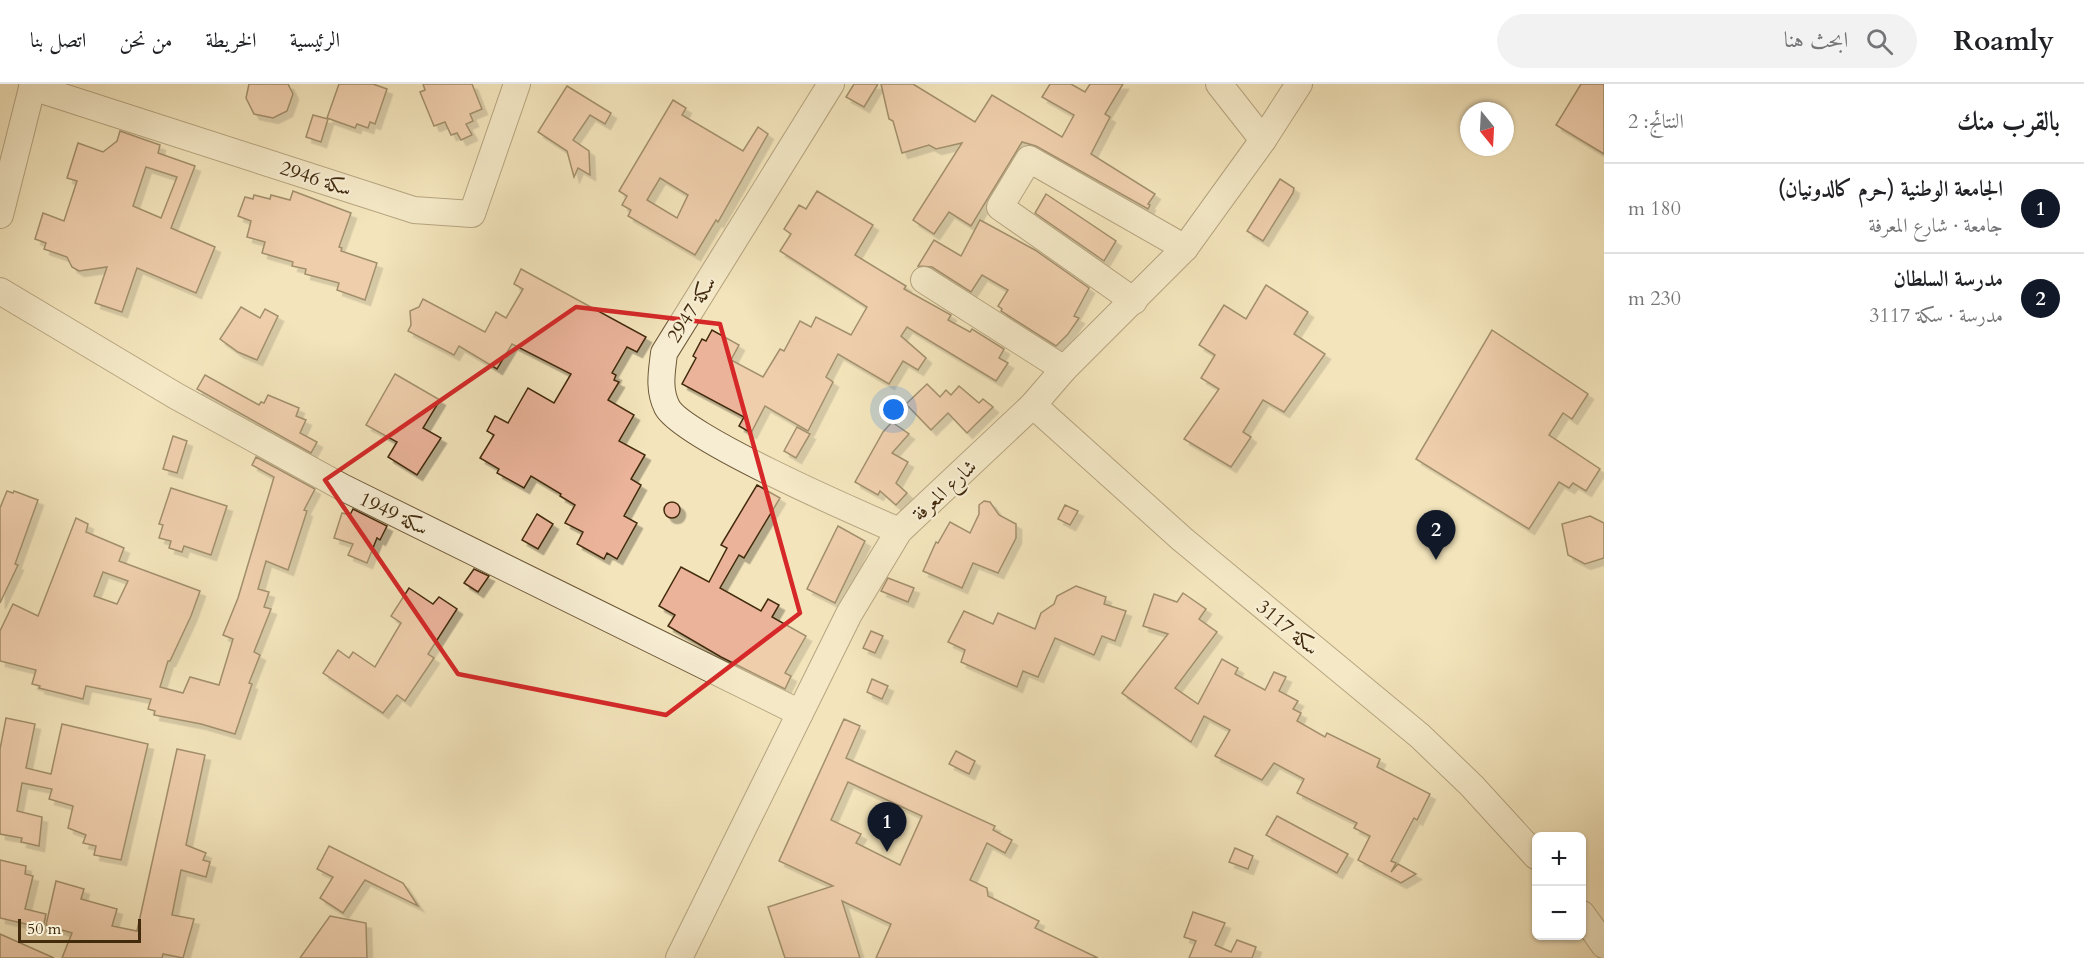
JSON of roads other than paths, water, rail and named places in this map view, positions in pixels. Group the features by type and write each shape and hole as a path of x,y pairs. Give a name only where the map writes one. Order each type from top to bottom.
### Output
{"street":[{"name":"سكة 2946","path":"32,85 414,210 472,214 517,84"},
{"name":"سكة 2947","path":"831,84 664,353 660,382 667,408 690,429 830,501 899,531"},
{"path":"1219,84 1263,140"},
{"name":"شارع المعرفة","path":"679,958 849,614 899,531 1033,405 1064,369 1185,248 1263,140 1299,84"},
{"path":"0,215 32,85"},
{"path":"1134,301 1000,207 1029,159 1185,248"},
{"path":"924,280 1064,369"},
{"name":"سكة 1949","path":"0,291 176,396 342,487 800,713"},
{"name":"سكة 3117","path":"1033,405 1182,539 1420,736 1472,786 1532,852"},
{"path":"1586,921 1604,945"}],"place":[{"name":"مدرسة السلطان","path":"1436,560"},
{"name":"الجامعة الوطنية (حرم كالدونيان)","path":"887,852"}]}
